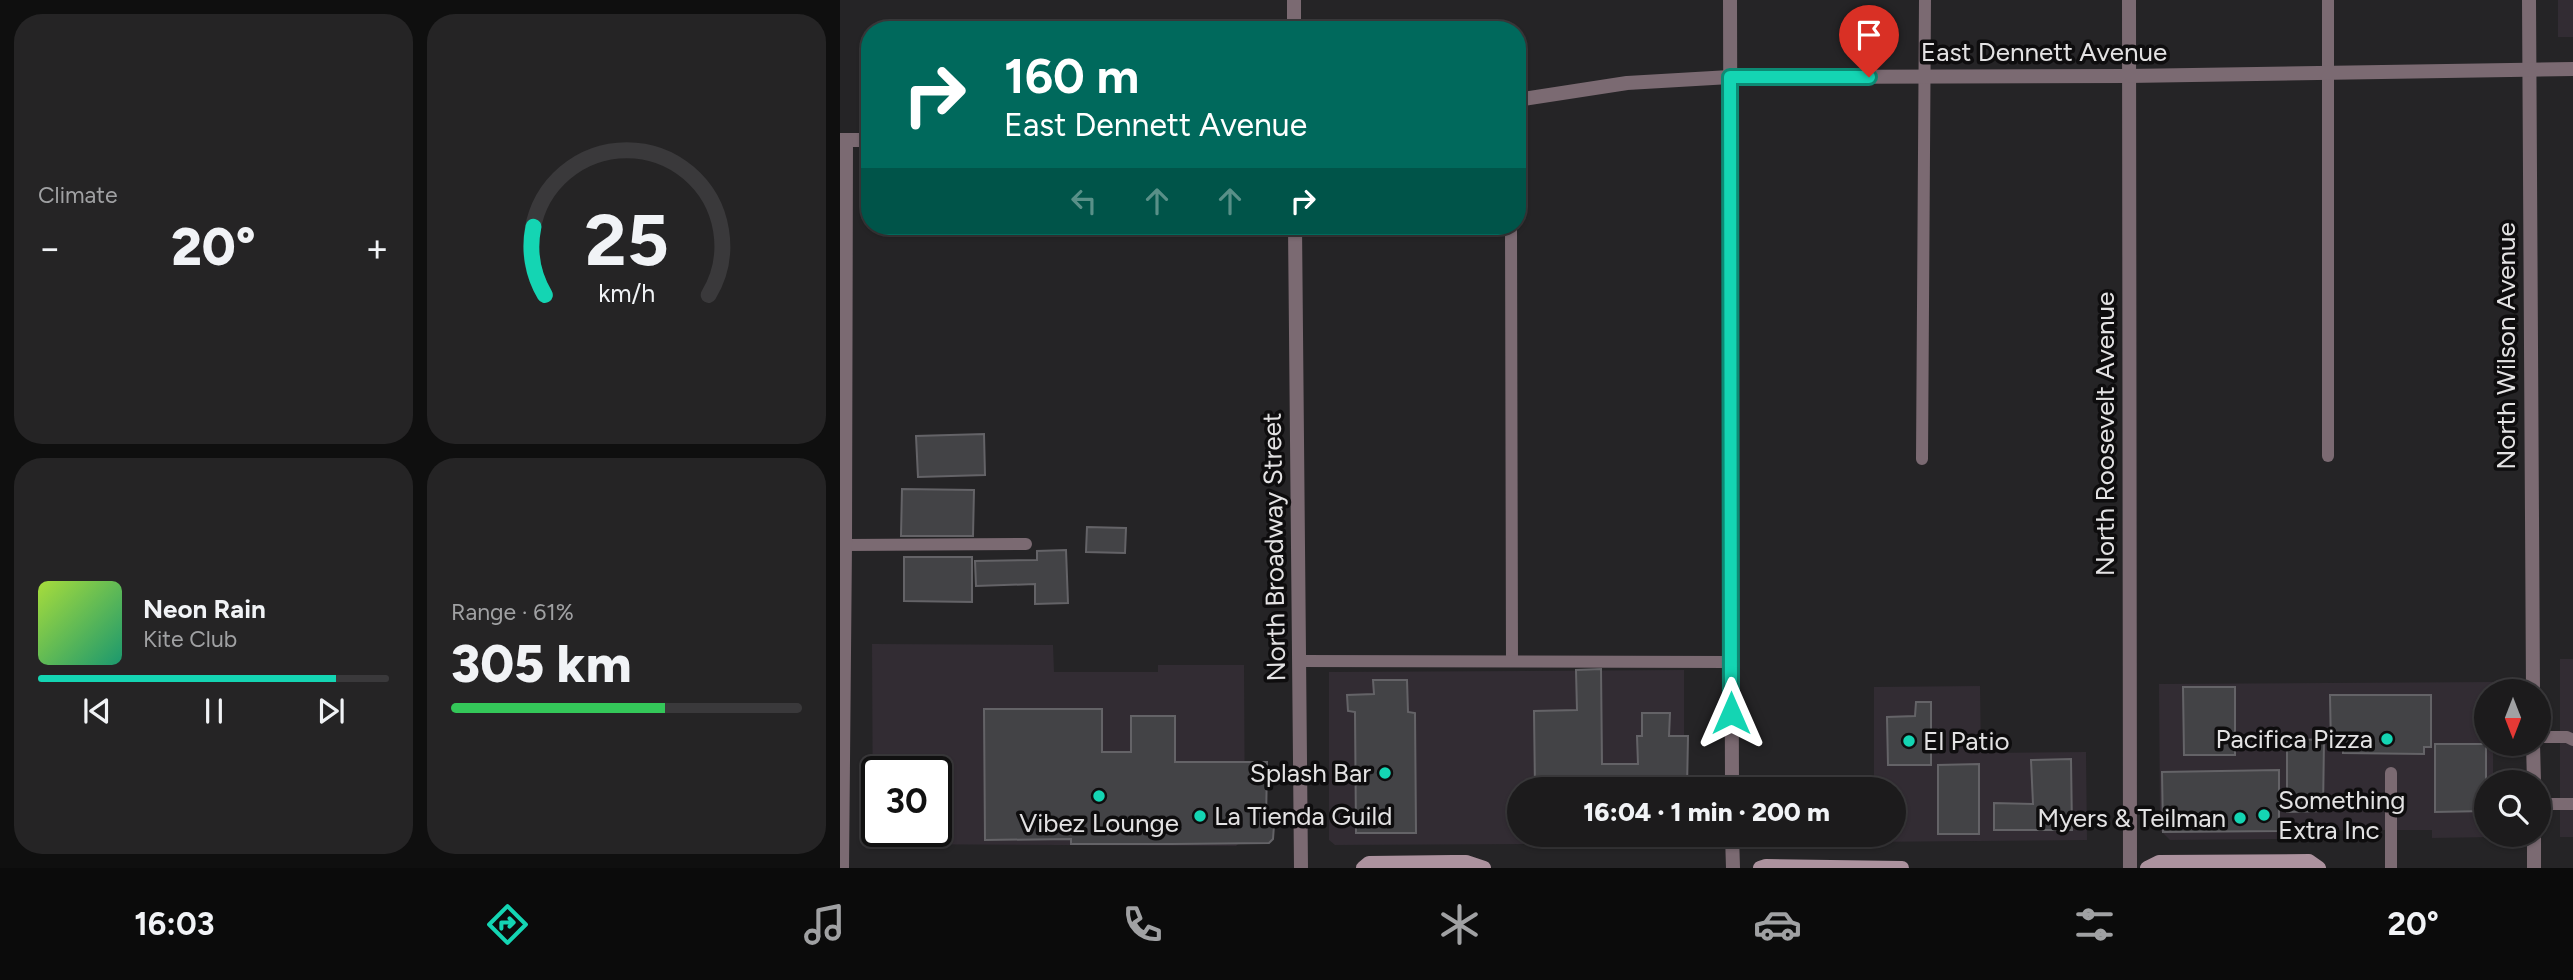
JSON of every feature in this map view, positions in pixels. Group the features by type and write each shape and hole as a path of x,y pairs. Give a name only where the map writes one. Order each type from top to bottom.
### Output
{"main road":[{"path":"2147,868 2159,862 2309,861 2319,868"},
{"path":"1363,868 1369,863 1466,862 1484,868"},
{"path":"1760,868 1902,868"}],"street":[{"path":"1294,0 1294,21"},
{"path":"1730,0 1732,777"},
{"name":"North Roosevelt Avenue","path":"2129,0 2130,868"},
{"name":"North Wilson Avenue","path":"2529,0 2533,679"},
{"name":"East Dennett Avenue","path":"1526,99 1627,83 1730,77 2128,76 2573,69"},
{"path":"842,868 845,545 842,402 843,140 861,140"},
{"name":"North Broadway Street","path":"1295,235 1301,868"},
{"path":"1732,847 1732,868"},
{"path":"2534,847 2534,868"}],"lane":[{"path":"1922,458 1925,0"},
{"path":"2328,0 2328,456"},
{"path":"1511,235 1512,661"},
{"path":"845,545 1026,544"},
{"path":"1300,661 1731,662"},
{"path":"2552,737 2567,737 2573,740"},
{"path":"2391,773 2391,868"},
{"path":"2551,804 2573,805"}],"shaded area":[{"path":"2558,0 2573,0 2573,37 2558,37"},
{"path":"872,644 1053,645 1054,672 1158,672 1158,665 1244,665 1245,838 1236,846 952,844 952,756 873,756"},
{"path":"2560,659 2573,659 2573,837 2560,837"},
{"path":"1684,670 1684,777 1507,777 1507,844 1335,845 1329,840 1329,672"},
{"path":"2474,682 2474,756 2493,756 2493,770 2474,770 2474,837 2432,838 2432,830 2281,831 2281,839 2170,840 2160,830 2159,684"},
{"path":"1980,686 1981,753 2086,752 2087,840 1906,842 1906,777 1874,777 1874,687"}],"building":[{"path":"984,434 985,475 918,477 916,436"},
{"path":"902,489 974,490 973,536 901,536"},
{"path":"1087,527 1126,528 1125,553 1086,552"},
{"path":"1066,550 1068,603 1035,604 1035,584 976,586 975,561 1037,560 1037,551"},
{"path":"904,557 972,557 972,602 904,601"},
{"path":"1601,669 1602,764 1638,764 1637,736 1642,736 1642,713 1670,713 1669,736 1688,736 1687,777 1535,777 1534,711 1577,710 1576,670"},
{"name":"Splash Bar","path":"1373,680 1407,680 1408,712 1415,713 1416,833 1356,833 1355,712 1348,711 1347,695 1374,694"},
{"path":"2183,687 2235,687 2235,755 2184,755"},
{"path":"2330,695 2431,695 2431,747 2424,747 2424,754 2343,753 2343,747 2331,747"},
{"name":"El Patio","path":"1916,702 1931,702 1931,765 1888,765 1887,717 1915,716"},
{"path":"984,709 1102,709 1102,752 1131,752 1131,716 1175,716 1175,762 1267,762 1266,825 1274,825 1273,839 1269,843 1173,844 1071,844 1071,839 985,840"},
{"path":"2287,739 2324,740 2323,811 2287,812"},
{"path":"2435,744 2474,744 2474,756 2486,756 2486,770 2474,770 2474,811 2435,812"},
{"path":"2071,759 2072,830 1994,830 1994,803 2033,804 2031,760"},
{"path":"1979,764 1979,834 1938,834 1938,765"},
{"path":"2279,770 2279,831 2163,832 2162,772"}],"place":[{"name":"Pacifica Pizza","path":"2387,739"},
{"name":"El Patio","path":"1909,741"},
{"name":"Splash Bar","path":"1385,773"},
{"name":"Vibez Lounge","path":"1099,796"},
{"name":"Something Extra Inc","path":"2264,815"},
{"name":"La Tienda Guild","path":"1200,816"},
{"name":"Myers & Teilman","path":"2240,818"}],"route":[{"path":"1731,713 1730,77 1869,77"}]}
